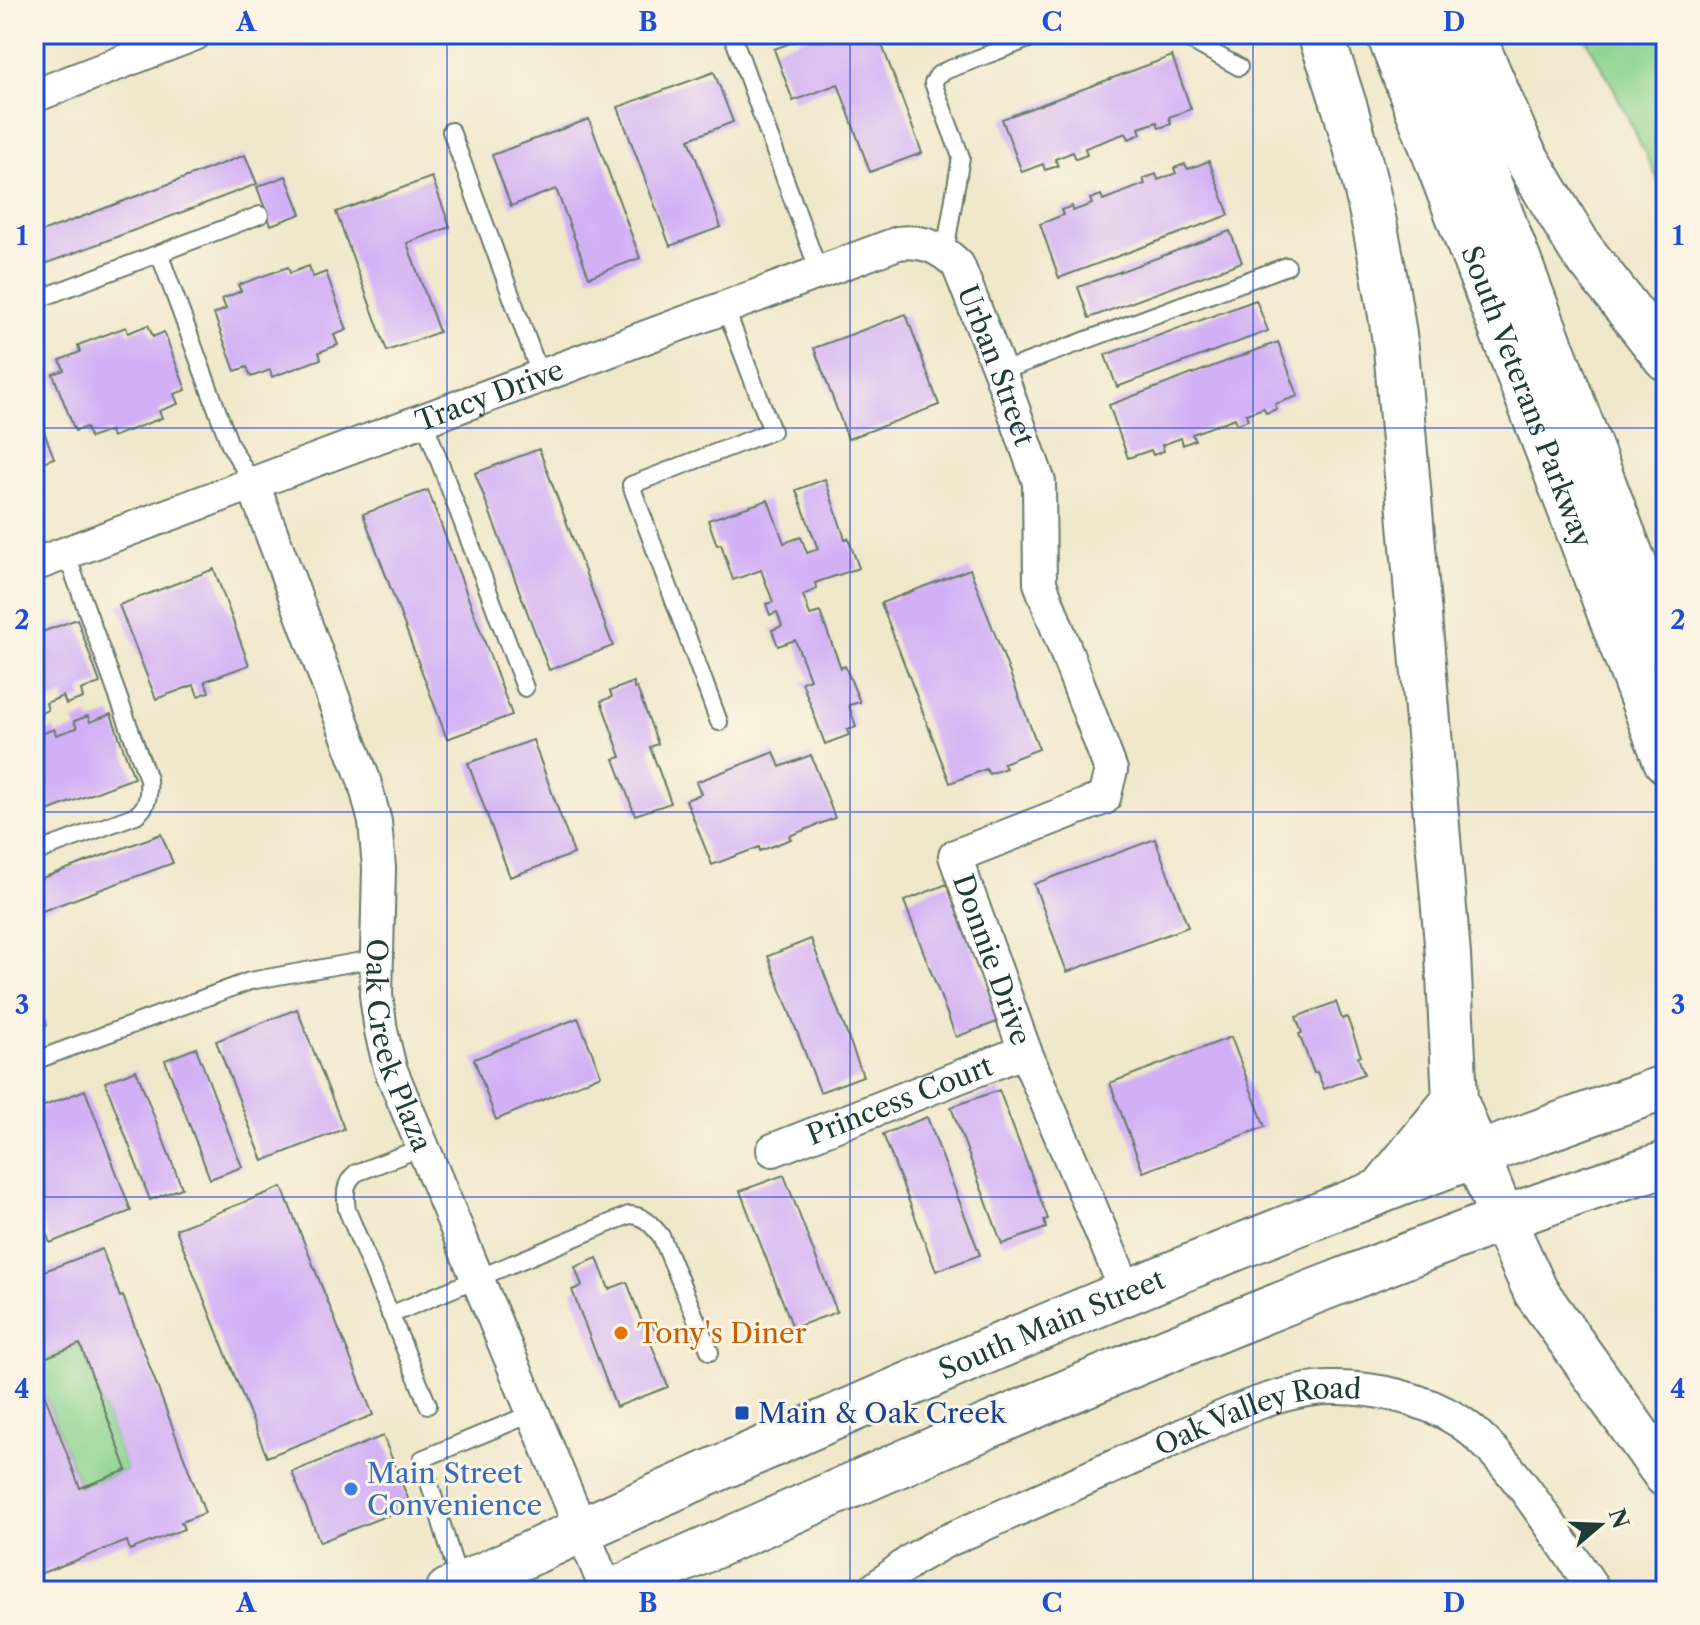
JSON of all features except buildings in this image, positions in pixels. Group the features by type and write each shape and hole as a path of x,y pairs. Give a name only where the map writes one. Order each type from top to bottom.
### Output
{"highway":[{"path":"1320,34 1336,72 1366,178 1396,348 1447,940 1455,1100 1502,1218 1536,1292 1666,1475"},
{"name":"South Veterans Parkway","path":"1389,34 1666,761"},
{"name":"South Veterans Parkway","path":"1432,34 1666,647"},
{"path":"1472,34 1529,163 1580,248 1666,358"},
{"name":"South Main Street","path":"454,1588 767,1447 1127,1293 1478,1154 1666,1087"},
{"path":"1378,1194 1455,1100"},
{"path":"610,1591 1128,1366 1502,1218 1666,1164"}],"street":[{"path":"34,96 195,34"},
{"name":"Tracy Drive","path":"34,565 898,243 925,243 945,252"},
{"name":"Urban Street","path":"945,252 958,265 1039,482"},
{"name":"Donnie Drive","path":"1039,482 1040,583 1111,770 1104,798 955,856 1025,1051 1127,1293"},
{"name":"Oak Creek Plaza","path":"253,484 364,780 375,822 379,868 376,995 390,1068 581,1530 610,1591"},
{"name":"Princess Court","path":"773,1150 1025,1051"},
{"name":"Oak Valley Road","path":"872,1591 912,1560 942,1543 1186,1434 1271,1400 1329,1388 1398,1397 1433,1408 1460,1422 1511,1472 1595,1591"}],"lane":[{"path":"732,34 819,272"},
{"path":"945,252 961,157 933,83 938,75 947,70 1042,34"},
{"path":"1179,34 1239,67"},
{"path":"451,131 541,377"},
{"path":"36,300 260,215"},
{"path":"159,253 230,445 253,484"},
{"path":"1000,372 1287,266"},
{"path":"719,722 631,485 772,431 725,307"},
{"path":"424,421 525,688"},
{"path":"34,853 136,815 147,803 149,793 148,779 66,553"},
{"path":"34,1061 250,981 379,958"},
{"path":"423,1147 356,1173 346,1186 347,1210 428,1405"},
{"path":"390,1315 629,1215 637,1215 661,1236 710,1352"},
{"path":"454,1588 422,1459 533,1413"}],"green space":[{"path":"1583,34 1666,34 1666,197 1614,89"},
{"path":"80,1344 127,1470 80,1488 34,1362"}],"place":[{"name":"Tony's Diner","path":"621,1333"},
{"name":"Main & Oak Creek","path":"742,1413"},
{"name":"Main Street Convenience","path":"351,1489"}]}
